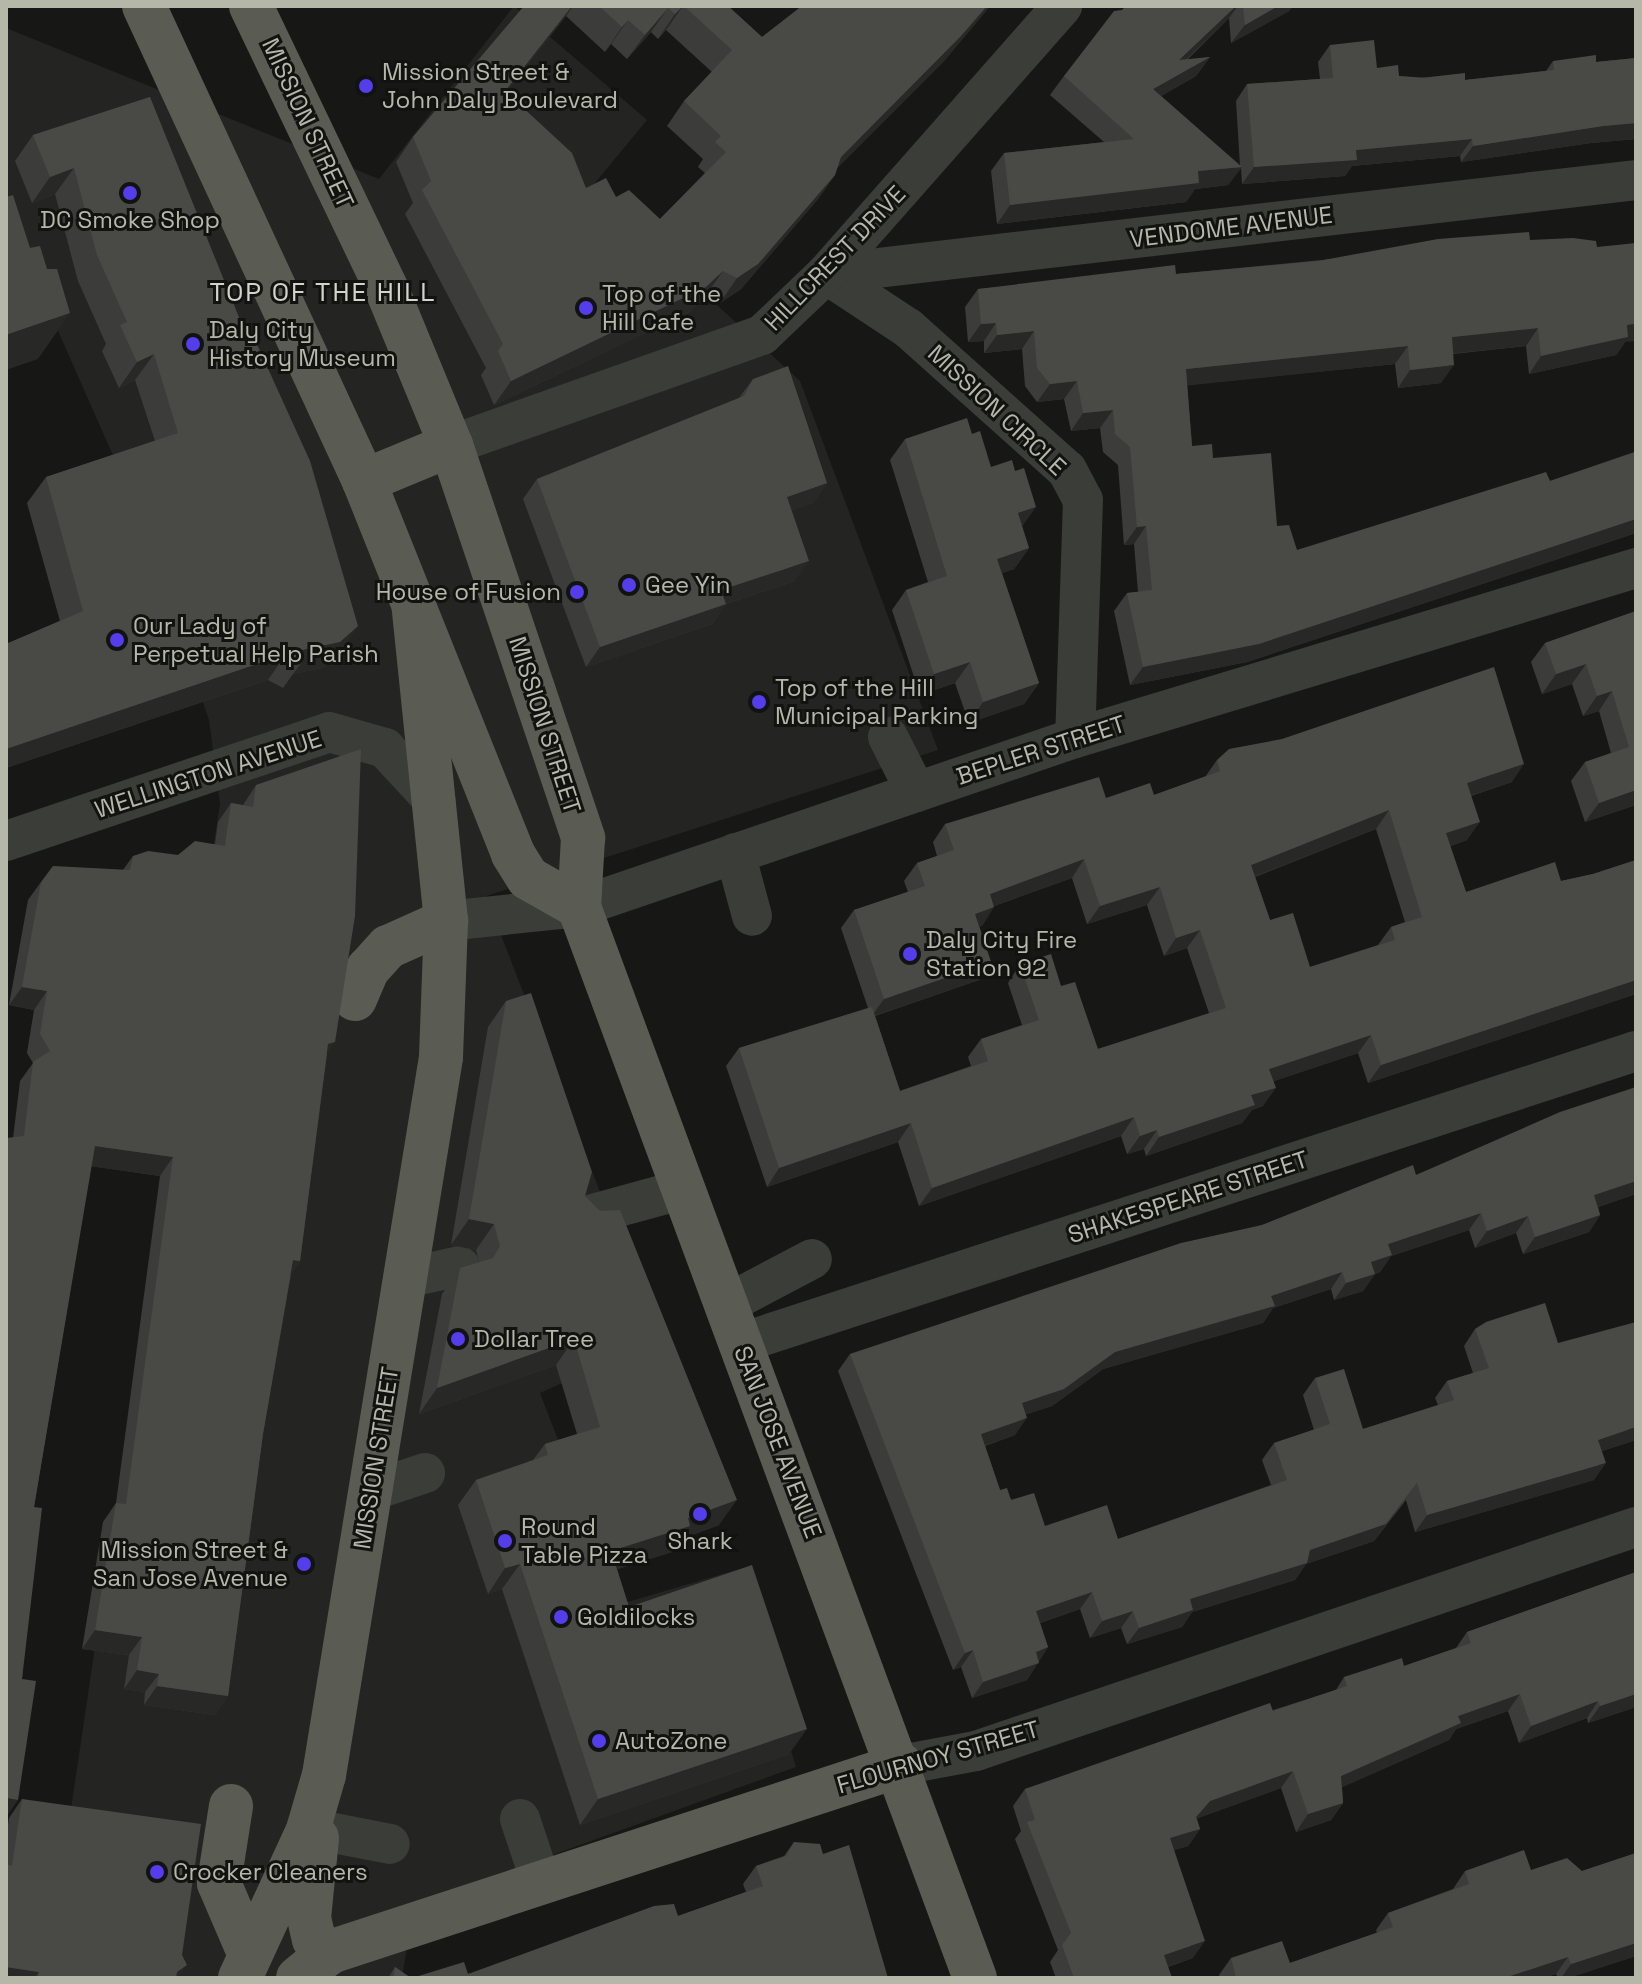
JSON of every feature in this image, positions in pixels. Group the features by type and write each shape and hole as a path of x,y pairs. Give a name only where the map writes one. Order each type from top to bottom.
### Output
{"main road":[{"path":"144,6 364,481 415,624 513,854 528,878 579,907"},
{"name":"MISSION STREET","path":"251,6 387,290 451,445 583,838 579,907"},
{"path":"364,481 451,445"},
{"name":"MISSION STREET","path":"244,1966 308,1830 324,1775 441,1057 446,921 415,624"},
{"name":"SAN JOSE AVENUE","path":"579,907 901,1765 975,1978"},
{"path":"355,999 368,969 388,947 446,921"},
{"name":"FLOURNOY STREET","path":"313,1965 541,1882 901,1765"},
{"path":"313,1965 314,1939 309,1918 324,1775"},
{"path":"231,1806 219,1883 244,1966"}],"street":[{"name":"HILLCREST DRIVE","path":"451,445 762,335 826,274 1062,6"},
{"name":"VENDOME AVENUE","path":"826,274 1636,180"},
{"name":"MISSION CIRCLE","path":"826,274 908,328 1067,470 1083,500 1075,738"},
{"name":"BEPLER STREET","path":"446,921 579,907 1075,738 1636,568"},
{"name":"WELLINGTON AVENUE","path":"6,841 329,732 385,748 436,803"},
{"path":"888,737 916,792"},
{"path":"735,853 752,916"},
{"name":"SHAKESPEARE STREET","path":"734,1323 1636,1051"},
{"path":"589,1215 684,1189"},
{"path":"734,1323 812,1259"},
{"path":"406,1278 460,1266"},
{"path":"371,1491 425,1473"},
{"name":"FLOURNOY STREET","path":"901,1765 976,1751 1636,1527"},
{"path":"520,1819 541,1882"},
{"path":"318,1830 390,1844"}],"shaded area":[{"path":"514,6 647,120 590,189 800,381 938,750 486,896 657,1340 540,1393 621,1604 736,1570 796,1767 414,1905 402,1978 46,1978 220,803 209,720 138,512 6,213 6,28 379,179"}],"building":[{"path":"524,6 572,6 505,91 572,153 586,188 606,178 616,197 629,190 660,219 726,152 715,142 721,136 684,101 732,50 684,6 728,6 762,37 802,6 987,6 841,157 835,175 758,264 737,278 723,271 706,287 511,381 498,351 503,344 422,190 431,181 413,137"},
{"path":"599,6 683,6 675,14 668,8 645,35 628,20 622,27"},
{"path":"1126,6 1236,6 1179,60 1210,57 1153,89 1242,167 1198,171 1199,183 1010,205 1004,153 1134,139 1064,76 1114,11"},
{"path":"1243,6 1278,6 1245,25"},
{"path":"1374,40 1377,68 1398,65 1399,76 1421,78 1465,73 1465,80 1554,70 1553,61 1596,55 1596,62 1636,58 1636,123 1473,146 1472,139 1356,150 1357,160 1254,167 1247,84 1333,78 1330,45"},
{"path":"150,97 249,342 255,340 310,461 358,626 340,642 302,650 302,662 286,654 6,749 6,644 83,611 46,477 178,433 154,354 137,362 120,325 127,322 97,255 74,168 50,177 33,135"},
{"path":"13,195 30,248 40,246 47,269 57,269 70,313 6,335 6,197"},
{"path":"1529,232 1530,240 1573,238 1596,241 1597,247 1636,243 1636,324 1627,325 1628,337 1541,356 1538,328 1452,337 1454,365 1410,370 1408,346 1186,369 1192,446 1212,444 1213,458 1271,453 1277,526 1289,525 1297,550 1546,472 1550,481 1636,452 1636,519 1259,644 1143,667 1127,593 1152,590 1146,526 1137,527 1130,447 1115,434 1113,410 1083,413 1077,381 1050,384 1037,368 1034,331 997,335 996,323 981,324 978,289 1175,265 1176,274 1318,261 1438,239"},
{"path":"788,366 827,483 787,497 809,561 721,590 726,604 600,647 537,479 744,396 753,379"},
{"path":"967,418 972,434 980,431 991,467 1012,460 1015,471 1024,468 1036,507 1018,513 1029,548 997,559 1039,683 983,702 970,662 934,674 906,590 947,576 905,439"},
{"path":"1636,611 1636,790 1599,803 1585,762 1629,747 1612,691 1597,696 1586,664 1556,674 1545,643"},
{"path":"1494,667 1524,764 1467,783 1480,822 1446,833 1466,892 1555,862 1561,881 1636,860 1636,980 1381,1065 1371,1035 1269,1069 1276,1088 1251,1095 1255,1105 1159,1137 1157,1130 1140,1136 1134,1117 932,1188 911,1123 779,1168 739,1048 872,1007 900,1091 988,1061 981,1039 1039,1020 1020,964 1051,954 1061,986 1075,982 1098,1049 1226,1008 1200,930 1176,938 1160,887 1100,906 1084,859 990,894 994,907 975,914 991,962 884,999 854,910 925,886 917,863 954,850 945,824 1099,777 1106,798 1150,783 1154,795 1220,771 1217,760 1229,749 1282,739","holes":["1389,810 1422,917 1391,927 1395,940 1310,967 1293,913 1270,920 1251,865"]},
{"path":"361,749 355,916 335,1042 328,1044 300,1261 293,1260 263,1434 228,1696 157,1686 159,1674 137,1670 142,1637 95,1630 116,1503 126,1504 173,1157 95,1146 34,1507 42,1508 22,1679 36,1681 18,1800 6,1798 6,1138 24,1136 33,1062 50,1051 40,1034 47,991 22,987 41,882 53,866 130,870 133,856 148,851 178,855 195,841 225,846 231,803 253,807 256,785"},
{"path":"531,993 592,1172 585,1196 600,1211 620,1210 737,1500 688,1518 690,1526 611,1551 629,1607 752,1565 807,1729 598,1799 520,1564 505,1568 476,1480 548,1455 545,1444 600,1427 574,1339 437,1388 460,1268 493,1258 500,1246 494,1224 469,1219 506,1001"},
{"path":"1636,1087 1636,1181 1594,1195 1600,1215 1535,1237 1528,1216 1487,1231 1481,1213 1388,1244 1392,1255 1371,1262 1375,1274 1346,1283 1342,1272 1271,1296 1275,1306 1115,1352 1064,1389 1022,1403 1027,1418 981,1434 1000,1490 1007,1488 1011,1500 1034,1493 1045,1526 1107,1505 1118,1539 1287,1480 1274,1443 1330,1424 1315,1378 1344,1369 1363,1429 1454,1400 1447,1381 1489,1368 1475,1329 1486,1322 1545,1303 1558,1343 1636,1322 1636,1427 1598,1440 1606,1463 1427,1515 1417,1483 1386,1524 1310,1550 1307,1563 1190,1599 1193,1610 1139,1628 1133,1611 1102,1621 1092,1592 1036,1611 1048,1647 1036,1652 1039,1663 983,1682 973,1650 965,1653 850,1354 1181,1243 1262,1225 1413,1165 1416,1175 1560,1112"},
{"path":"1636,1572 1636,1694 1600,1706 1598,1701 1531,1726 1520,1694 1458,1716 1461,1723 1341,1776 1343,1803 1308,1814 1293,1771 1210,1801 1196,1817 1200,1829 1170,1838 1205,1941 1164,1955 1172,1978 1074,1978 1062,1945 1071,1933 1027,1822 1035,1820 1025,1789 1270,1703 1273,1711 1347,1686 1344,1677 1402,1658 1404,1666 1471,1643 1467,1632"},
{"path":"22,1799 201,1824 182,1955 187,1965 177,1972 176,1978 38,1978 39,1972 6,1967 6,1864 12,1866"},
{"path":"794,1842 820,1844 823,1854 849,1845 888,1978 412,1978 464,1962 468,1974 654,1906 674,1904 678,1916 763,1886 756,1866 786,1856"},
{"path":"1524,1850 1531,1870 1567,1858 1582,1871 1636,1853 1636,1943 1571,1964 1568,1957 1504,1978 1236,1978 1231,1958 1282,1941 1290,1963 1393,1927 1388,1913 1469,1884 1465,1871"},
{"path":"395,1967 411,1978 393,1978"}],"place":[{"name":"Mission Street & John Daly Boulevard","path":"366,86"},
{"name":"DC Smoke Shop","path":"130,193"},
{"name":"Top of the Hill Cafe","path":"586,308"},
{"name":"Daly City History Museum","path":"193,344"},
{"name":"Gee Yin","path":"629,585"},
{"name":"House of Fusion","path":"577,592"},
{"name":"Our Lady of Perpetual Help Parish","path":"117,640"},
{"name":"Top of the Hill Municipal Parking","path":"759,702"},
{"name":"Daly City Fire Station 92","path":"910,954"},
{"name":"Dollar Tree","path":"458,1339"},
{"name":"Shark","path":"700,1514"},
{"name":"Round Table Pizza","path":"505,1541"},
{"name":"Mission Street & San Jose Avenue","path":"304,1564"},
{"name":"Goldilocks","path":"561,1617"},
{"name":"AutoZone","path":"599,1741"},
{"name":"Crocker Cleaners","path":"157,1872"}],"district":[{"name":"TOP OF THE HILL","path":"323,293"}]}
